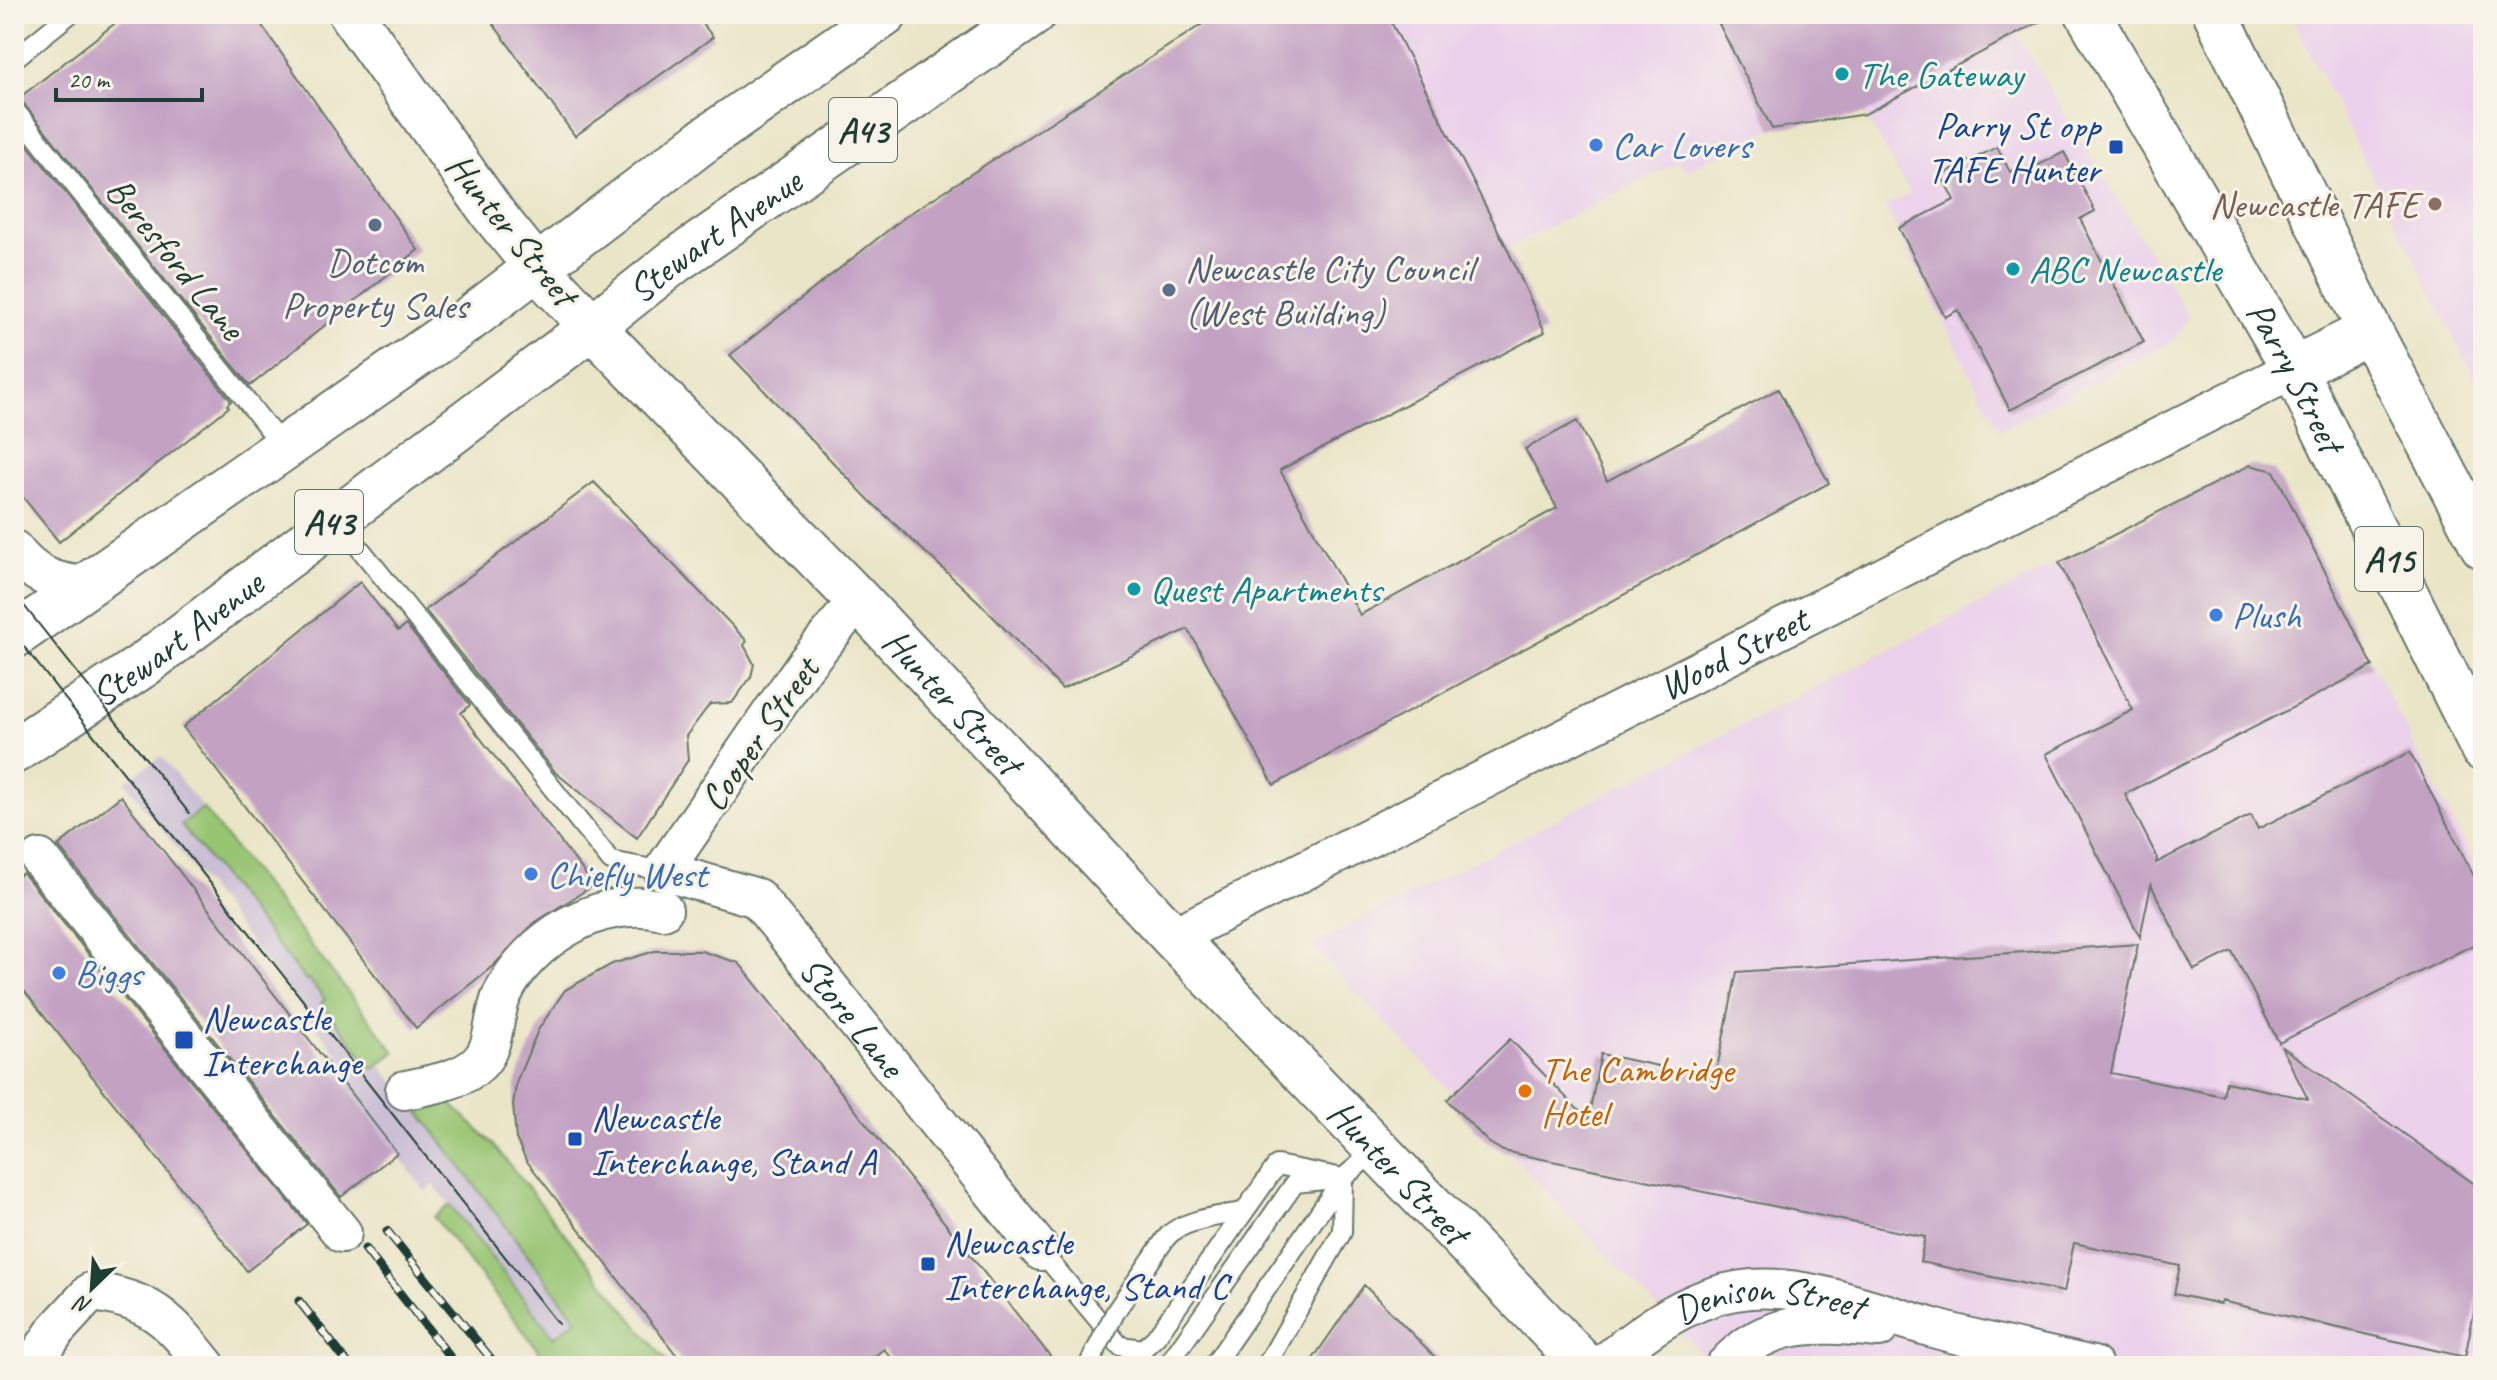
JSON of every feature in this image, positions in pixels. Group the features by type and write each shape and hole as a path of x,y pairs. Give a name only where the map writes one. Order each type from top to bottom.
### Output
{"main road":[{"name":"Hunter Street","path":"351,14 494,215 537,268 858,600 1173,937 1585,1366"},
{"name":"A43","path":"14,636 285,450 537,268 703,141 885,14"},
{"name":"Stewart Avenue","path":"14,751 142,666 592,327 684,254 1033,14"},
{"name":"Parry Street","path":"2088,14 2294,369 2483,749"},
{"name":"A15","path":"2216,14 2370,331 2483,546"},
{"path":"2294,369 2370,331"}],"street":[{"name":"Wood Street","path":"1173,937 2294,369"},
{"path":"14,550 34,573 64,584 86,586"},
{"name":"Cooper Street","path":"663,871 804,666 858,600"},
{"path":"40,859 342,1233"},
{"name":"Store Lane","path":"663,871 757,898 1041,1251"},
{"path":"405,1090 449,1080 477,1065 488,1051 493,1020 503,993 529,958 561,932 613,908 640,904 663,910"},
{"name":"Denison Street","path":"1602,1366 1658,1322 1688,1305 1721,1293 1765,1287 1806,1290 1953,1334 2093,1366"},
{"path":"32,1366 56,1330 91,1292 126,1296 146,1305 176,1328 206,1366"},
{"name":"Denison Street","path":"1725,1366 1738,1352 1771,1331 1806,1324 1953,1334"}],"lane":[{"path":"14,59 70,14"},
{"name":"Beresford Lane","path":"14,109 285,450"},
{"name":"Store Lane","path":"335,518 611,861 663,871"},
{"path":"1213,1366 1343,1178 1376,1150"},
{"name":"Store Lane","path":"1041,1251 1120,1346 1143,1349 1156,1337 1277,1165 1343,1178"},
{"path":"1167,1366 1295,1183 1343,1178"},
{"path":"1266,1366 1342,1232 1343,1178"},
{"path":"1088,1366 1116,1311 1170,1233 1205,1220 1242,1212"}],"shaded area":[{"name":"Car Lovers","path":"1387,14 1714,14 1772,128 1686,171 1679,162 1507,248"},
{"name":"Newcastle TAFE","path":"2290,14 2483,14 2483,394"},
{"path":"2016,34 2188,315 2175,340 1999,430 1885,206 1910,194 1865,114"},
{"path":"2250,465 2274,471 2483,881 2483,1366 1713,1366 1311,945"},
{"path":"161,756 203,808 182,826 305,981 309,979 325,999 321,1002 374,1069 379,1064 420,1113 577,1320 554,1338 434,1185 426,1192 335,1074 346,1065 125,782"}],"green space":[{"path":"203,808 395,1052 373,1069 321,1003 325,999 309,980 306,981 181,825"},
{"path":"435,1097 450,1103 493,1144 670,1366 551,1366 434,1217 450,1205 554,1337 577,1320 420,1113"}],"building":[{"path":"127,14 254,14 418,250 250,386 19,98"},
{"path":"486,14 695,14 713,37 575,136"},
{"path":"1218,14 1387,14 1507,248 1545,332 1280,470 1360,615 1557,508 1525,449 1577,421 1607,481 1778,389 1829,483 1274,785 1188,629 1062,689 980,603 870,501 730,355 906,216"},
{"name":"The Gateway","path":"1714,14 2054,14 1865,114 1772,129"},
{"path":"14,128 231,401 227,405 229,407 59,542 14,486"},
{"name":"ABC Newcastle","path":"1997,147 2010,172 2016,169 2019,175 2064,152 2095,211 2080,219 2144,342 2010,410 1958,310 1945,317 1899,228 1954,200 1941,175"},
{"path":"2250,465 2274,471 2373,666 2125,794 2157,857 2156,863 2251,815 2258,829 2410,752 2483,894 2483,940 2279,1043 2232,951 2194,970 2151,885 2140,937 2046,754 2133,710 2059,563"},
{"path":"594,482 747,641 744,645 754,664 751,677 732,703 710,704 686,736 688,760 637,838 556,773 425,610"},
{"path":"360,582 398,631 406,625 470,705 461,713 594,885 534,923 494,965 416,1028 183,727"},
{"path":"121,796 397,1153 341,1197 58,846"},
{"path":"23,873 307,1224 247,1271 14,978 14,880"},
{"path":"2138,944 2111,1073 2223,1096 2226,1082 2308,1099 2281,1046 2483,1190 2483,1268 2465,1357 2221,1301 2220,1304 2174,1294 2180,1266 2074,1243 2064,1292 1920,1262 1925,1237 1503,1151 1488,1142 1447,1100 1510,1039 1588,1120 1601,1054 1715,1078 1737,972"},
{"path":"655,951 701,951 739,963 1058,1366 898,1366 884,1349 862,1366 685,1366 526,1160 516,1139 513,1104 517,1080 538,1030 565,990 612,964"},
{"path":"1364,1285 1444,1366 1308,1366"}],"tram line":[{"path":"14,593 189,813"},
{"path":"14,634 558,1324"}],"railway":[{"path":"387,1231 497,1366"},
{"path":"365,1249 457,1366"},
{"path":"299,1301 350,1366"}],"place":[{"name":"The Gateway","path":"1842,74"},
{"name":"Car Lovers","path":"1596,145"},
{"name":"Parry St opp TAFE Hunter","path":"2116,147"},
{"name":"Newcastle TAFE","path":"2435,204"},
{"name":"Dotcom Property Sales","path":"375,225"},
{"name":"ABC Newcastle","path":"2013,269"},
{"name":"Newcastle City Council (West Building)","path":"1169,290"},
{"name":"Quest Apartments","path":"1134,589"},
{"name":"Plush","path":"2216,615"},
{"name":"Chiefly West","path":"531,874"},
{"name":"Biggs","path":"59,973"},
{"name":"Newcastle Interchange","path":"184,1040"},
{"name":"The Cambridge Hotel","path":"1525,1091"},
{"name":"Newcastle Interchange, Stand A","path":"575,1139"},
{"name":"Newcastle Interchange, Stand C","path":"928,1264"}]}
